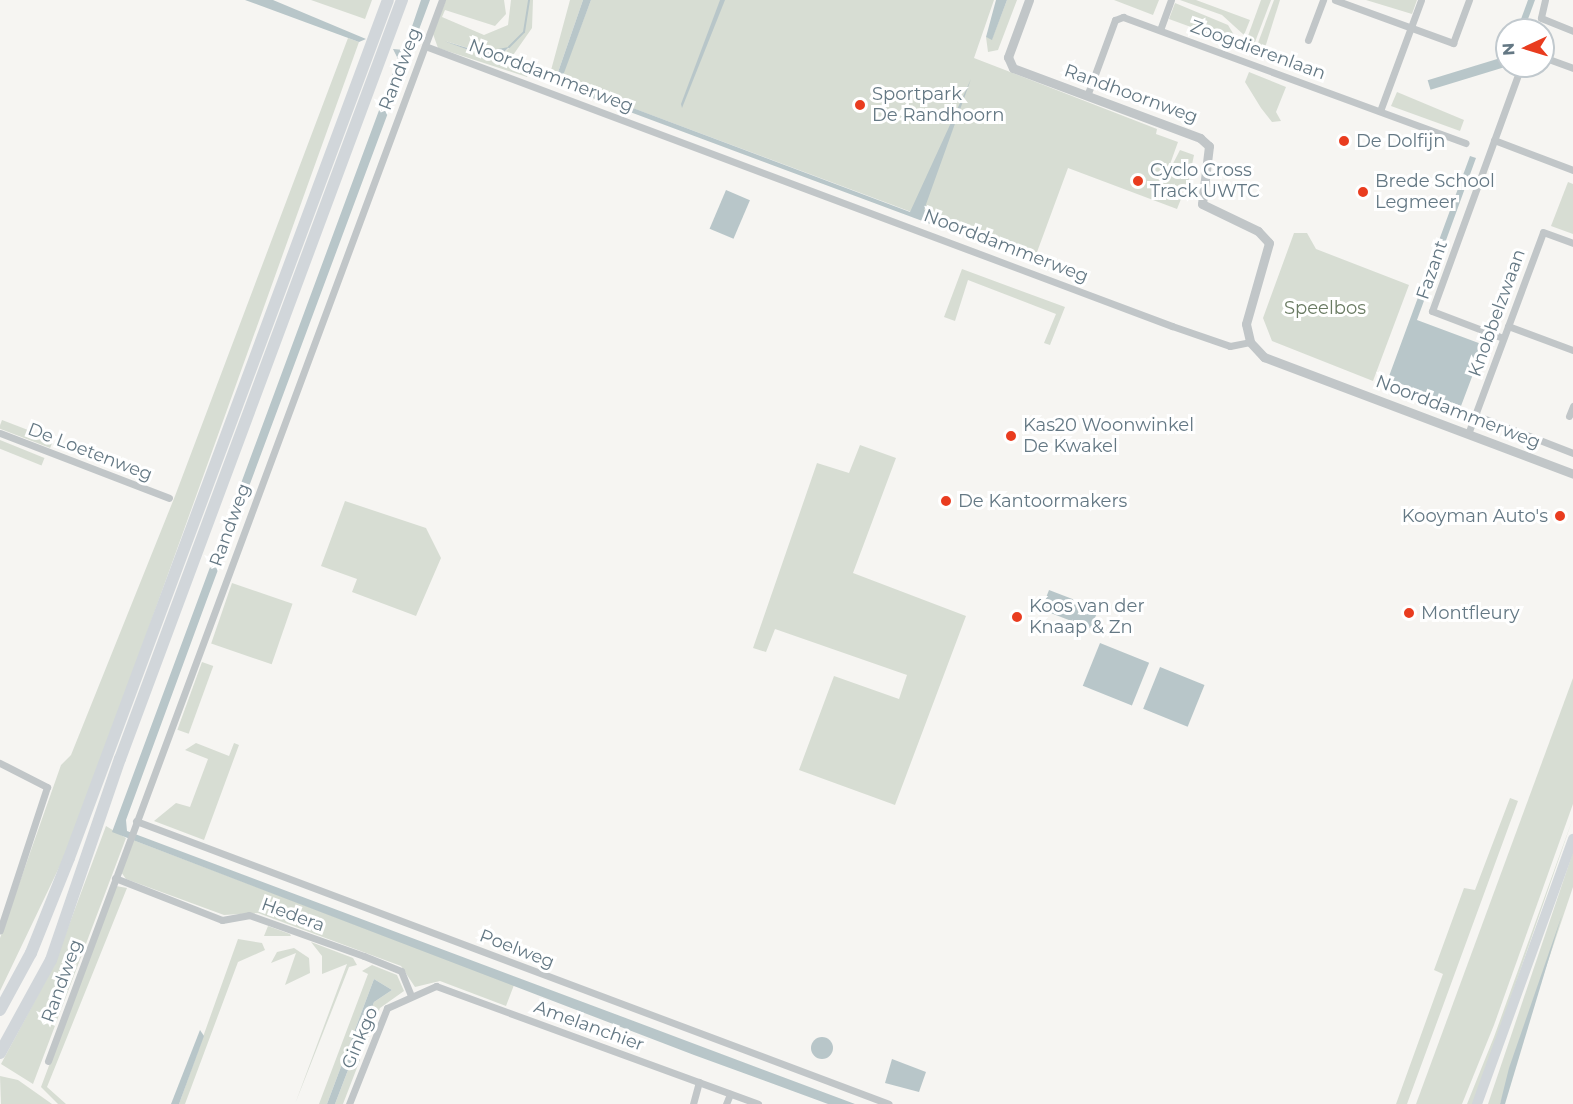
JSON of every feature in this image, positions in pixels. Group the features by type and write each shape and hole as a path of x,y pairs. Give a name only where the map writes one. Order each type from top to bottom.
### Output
{"highway":[{"path":"0,1010 65,867 388,0"},
{"path":"0,1053 51,960 120,759 402,0"}],"main road":[{"path":"1477,1104 1494,1064 1573,839"},
{"path":"1485,1104 1494,1064"}],"street":[{"name":"Randweg","path":"48,1061 442,0"},
{"name":"Randhoornweg","path":"1029,0 1010,64 1087,96 1200,138 1209,146 1202,204 1262,233 1270,247 1248,313 1250,342"},
{"path":"1160,30 1171,0"},
{"path":"1308,40 1323,0"},
{"path":"1335,0 1453,43 1469,0"},
{"path":"1380,111 1421,0"},
{"path":"1545,0 1541,18 1573,31"},
{"name":"Zoogdierenlaan","path":"1087,96 1119,17 1466,143"},
{"name":"Noorddammerweg","path":"424,46 1172,326 1230,346 1250,342 1264,357 1573,474"},
{"path":"1555,61 1573,68"},
{"name":"Fazant","path":"1503,339 1432,311 1517,78"},
{"path":"1494,141 1573,170"},
{"name":"Knobbelzwaan","path":"1468,434 1543,232 1573,243"},
{"path":"1508,326 1573,350"},
{"path":"1569,416 1573,406"},
{"path":"1475,415 1573,453"},
{"name":"De Loetenweg","path":"0,433 169,498"},
{"path":"0,763 47,787 0,930"},
{"name":"Poelweg","path":"135,824 889,1104"},
{"name":"Hedera","path":"115,878 222,920 249,915 364,956 401,971 411,996"},
{"name":"Amelanchier","path":"411,996 436,986 758,1104"},
{"name":"Ginkgo","path":"349,1104 382,1016 411,996"},
{"path":"693,1104 699,1082"},
{"path":"726,1104 730,1094"}],"green space":[{"path":"311,0 372,0 365,19"},
{"path":"446,0 504,0 506,14 495,26 445,10 442,17 484,35 508,25 511,0 533,0 532,28 511,58 532,65 527,77 438,48 433,34","holes":["445,41 481,52 509,48 500,56 502,62 525,71"]},
{"path":"570,0 583,0 555,81 538,72 550,74"},
{"name":"Sportpark De Randhoorn","path":"591,0 994,0 974,58 1157,129 1156,134 1178,142 1164,181 1180,150 1194,155 1189,179 1177,209 1068,168 1033,263 1022,259 1024,254 560,81"},
{"path":"1007,0 1017,0 998,50 988,52 986,37 992,39"},
{"path":"1114,0 1159,0 1153,15"},
{"path":"1180,0 1196,0 1250,20 1244,35 1222,15"},
{"path":"1261,0 1271,0 1252,50 1244,47"},
{"path":"1274,0 1280,0 1263,54 1255,51"},
{"path":"1366,0 1417,0 1412,14"},
{"path":"1175,3 1228,25 1240,45 1169,19"},
{"path":"348,38 359,42 129,683 66,853 0,991 0,938 61,765 71,755 175,496"},
{"path":"1249,72 1286,87 1276,112 1281,121 1272,122 1261,108 1245,82"},
{"path":"1397,92 1464,120 1460,131 1391,106"},
{"path":"1568,182 1573,184 1573,234 1551,226"},
{"name":"Speelbos","path":"1294,233 1307,233 1316,249 1409,285 1373,381 1272,341 1263,318"},
{"path":"962,269 1065,307 1050,345 1044,343 1056,314 968,280 955,321 944,317"},
{"path":"2,420 53,440 50,448 0,429"},
{"path":"0,440 45,458 42,465 0,449"},
{"path":"860,445 896,458 853,573 966,616 895,805 799,770 834,676 899,699 907,675 775,629 766,652 753,648 817,463 849,473"},
{"path":"345,501 426,528 441,558 416,616 352,592 357,579 321,566"},
{"path":"232,583 293,604 272,664 211,644"},
{"path":"202,662 213,666 189,734 177,730"},
{"path":"1573,678 1573,804 1494,1025 1462,1104 1416,1104"},
{"path":"196,743 229,756 234,743 239,745 204,840 154,821 176,803 190,807 208,759 185,750"},
{"path":"1510,798 1518,801 1407,1104 1396,1104 1443,974 1434,970 1464,888 1475,890"},
{"path":"1573,818 1474,1104 1467,1104 1494,1037"},
{"path":"106,826 126,838 33,1084 1,1064 54,965"},
{"path":"133,840 514,985 506,1006 440,981 415,987 401,966 258,913 224,915 126,879 121,872"},
{"path":"1573,852 1573,887 1500,1104 1488,1104"},
{"path":"116,886 127,888 47,1087 66,1104 58,1104 41,1087"},
{"path":"268,926 290,934 291,936 264,936"},
{"path":"238,939 262,943 265,950 238,962 185,1104 179,1104"},
{"path":"311,942 353,958 357,965 349,967 295,1104 347,964 322,974 322,956"},
{"path":"294,948 309,958 310,973 285,985 296,953 271,963 277,952"},
{"path":"372,965 397,975 404,991 380,1008 343,1104 335,1104 374,1002 392,990 374,979 327,1104 319,1104 368,974 362,971"},
{"path":"0,1076 18,1080 52,1104 1,1104"}],"shaded area":[{"path":"245,0 273,0 366,39 359,42"},
{"path":"421,0 430,0 126,820 127,831 855,1104 828,1104 694,1055 112,832 398,59 393,49 404,50"},
{"path":"583,0 591,0 561,81 910,212 971,79 924,210 1020,251 1019,257 539,78 555,81"},
{"path":"720,0 725,0 682,108 681,104"},
{"path":"996,0 1007,0 992,40 986,37"},
{"path":"1528,0 1535,0 1528,18 1521,18"},
{"path":"444,41 481,52 509,47 500,56 502,62 526,71"},
{"path":"1495,60 1495,70 1431,90 1428,80"},
{"path":"1470,156 1476,158 1417,320 1484,345 1461,406 1388,379"},
{"path":"726,190 750,200 734,239 710,229"},
{"path":"1049,590 1098,609 1091,629 1041,610"},
{"path":"1100,643 1149,663 1132,706 1083,686"},
{"path":"1160,667 1205,685 1188,727 1143,709"},
{"path":"1562,915 1505,1104 1500,1104 1509,1068"},
{"path":"374,979 392,990 374,1002 335,1104 327,1104"},
{"path":"200,1030 204,1036 179,1104 171,1104"},
{"path":"822,1037 832,1044 833,1048 826,1058 822,1059 812,1052 811,1048 818,1038"},
{"path":"892,1059 926,1072 919,1092 885,1083"}],"waterway":[{"path":"509,47 524,32 529,0"}],"place":[{"name":"Sportpark De Randhoorn","path":"860,105"},
{"name":"De Dolfijn","path":"1344,141"},
{"name":"Cyclo Cross Track UWTC","path":"1138,181"},
{"name":"Brede School Legmeer","path":"1363,192"},
{"name":"Kas20 Woonwinkel De Kwakel","path":"1011,436"},
{"name":"De Kantoormakers","path":"946,501"},
{"name":"Kooyman Auto's","path":"1560,516"},
{"name":"Montfleury","path":"1409,613"},
{"name":"Koos van der Knaap & Zn","path":"1017,617"}]}
